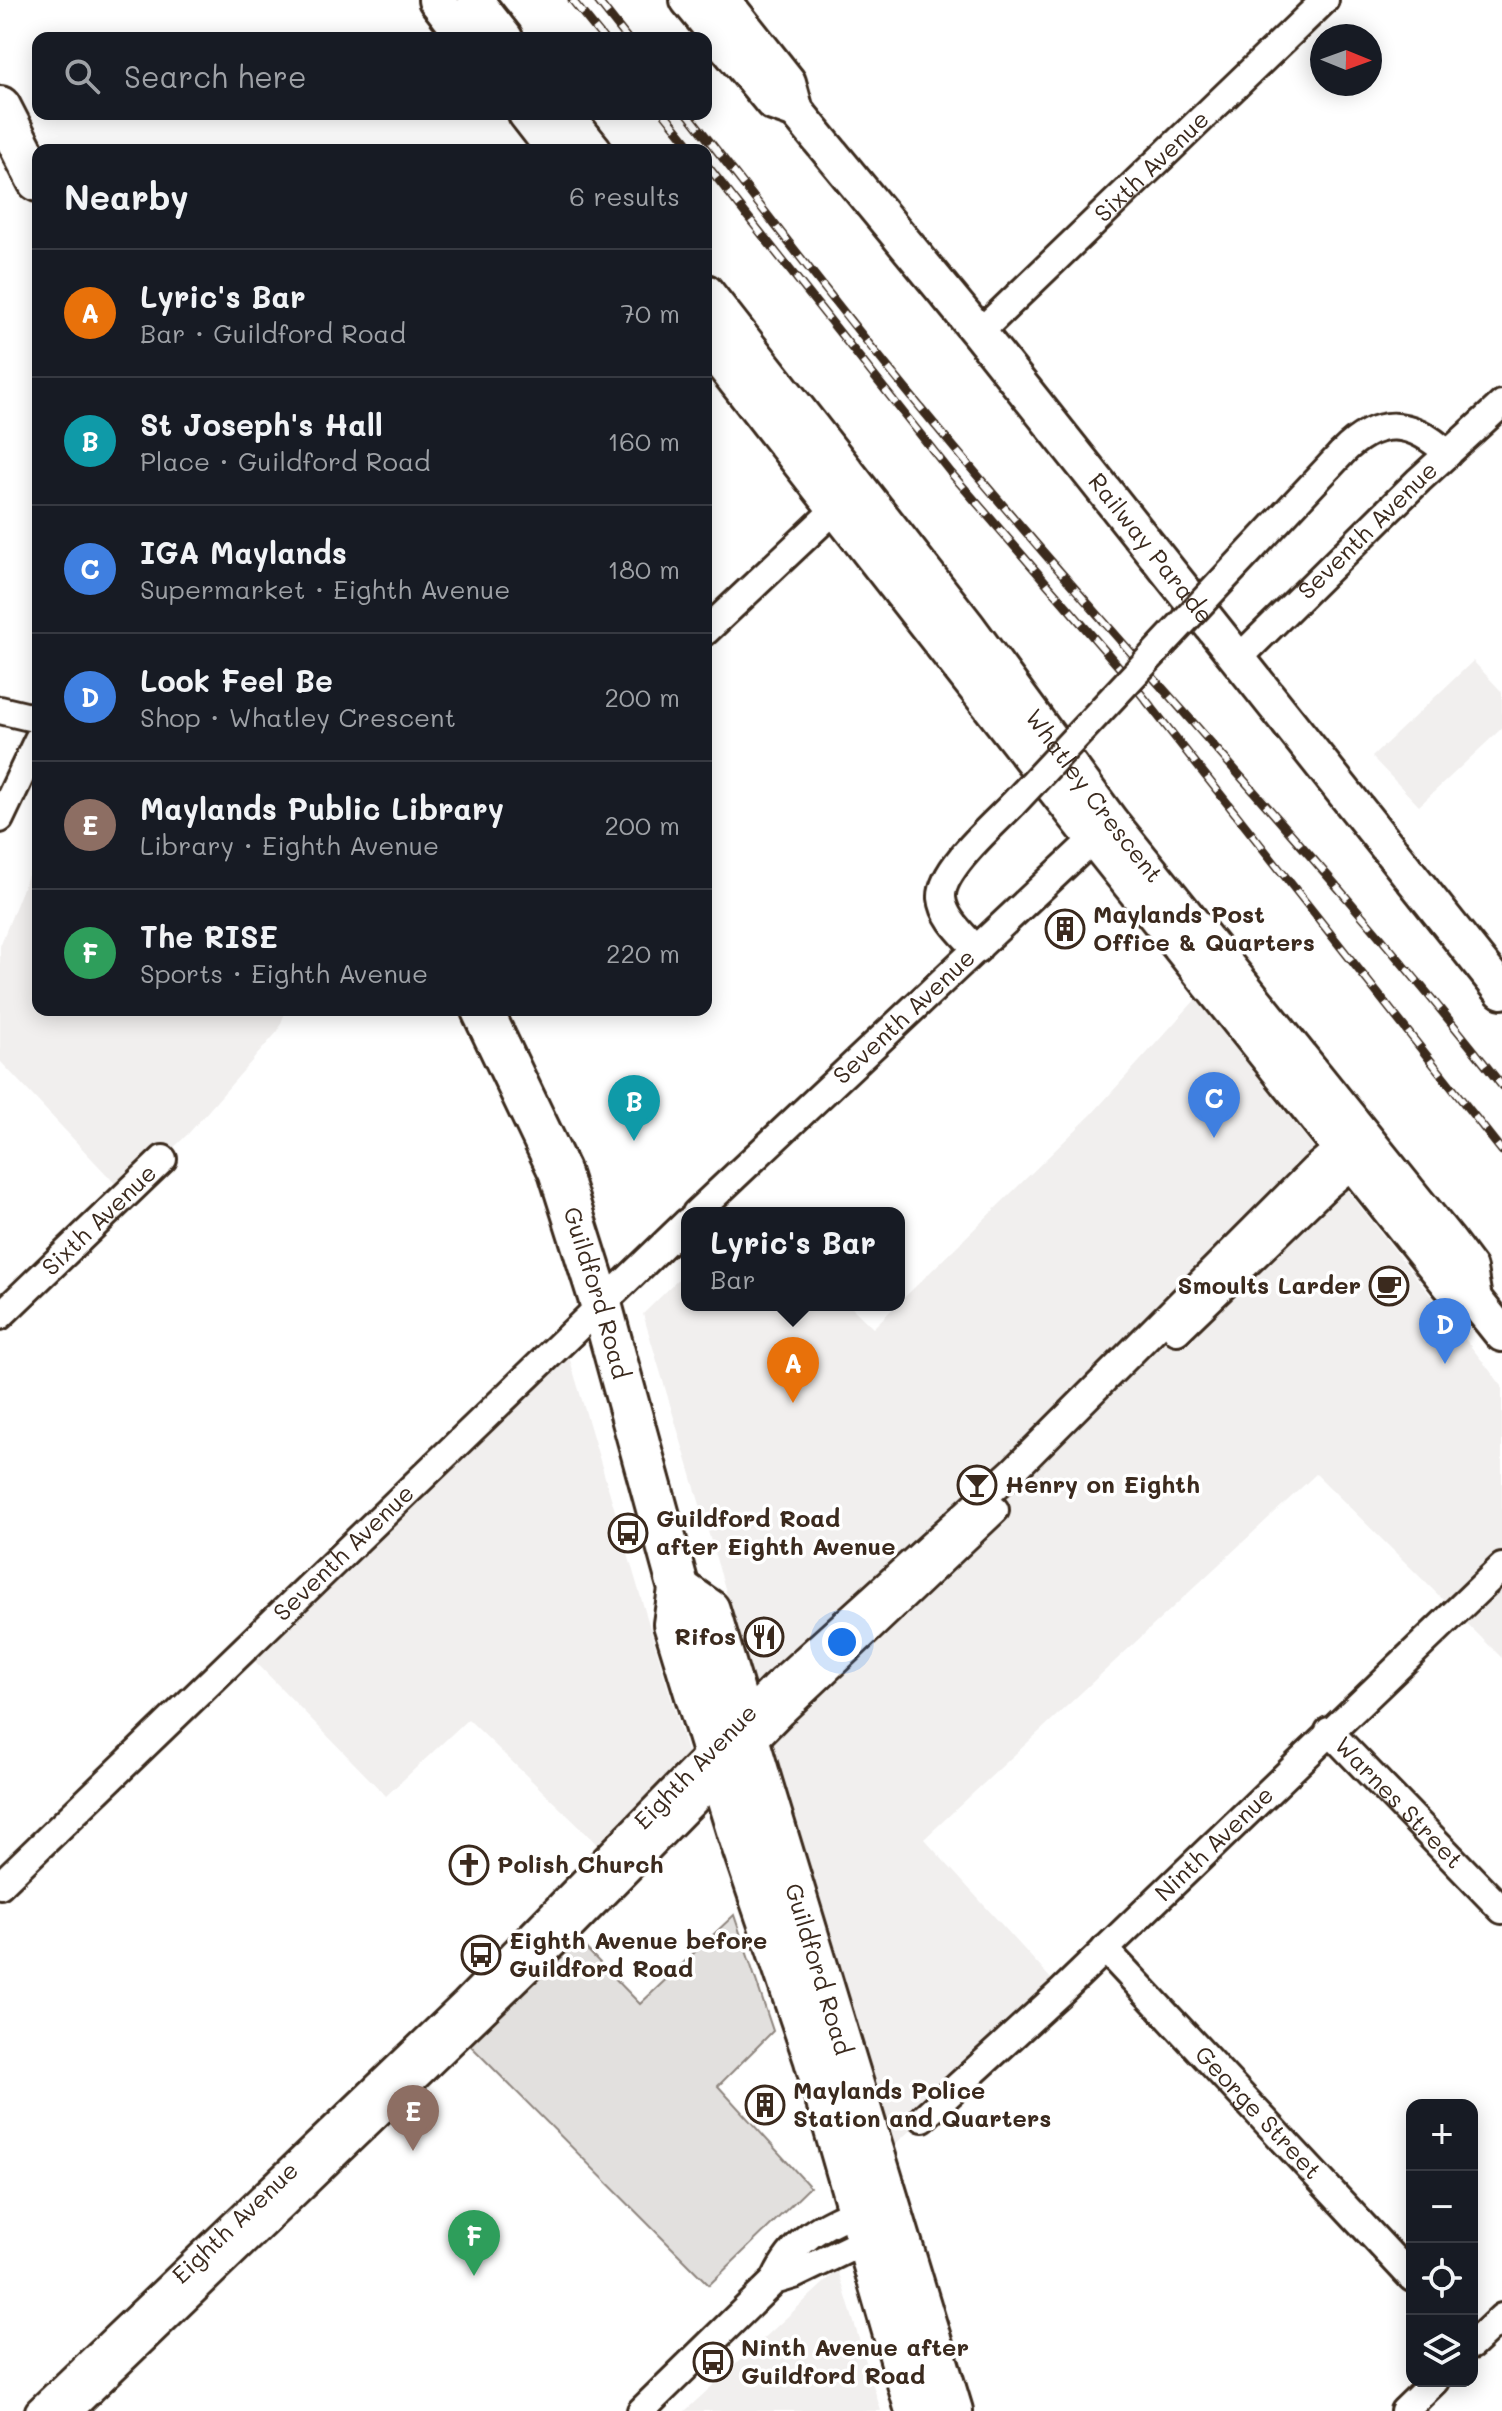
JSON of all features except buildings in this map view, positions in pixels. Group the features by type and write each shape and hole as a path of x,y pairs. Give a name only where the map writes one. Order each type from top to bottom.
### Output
{"highway":[{"path":"0,107 32,169"},
{"name":"Guildford Road","path":"485,1016 559,1171 601,1304 679,1589 709,1610 730,1748 814,2057 952,2411"},
{"name":"Guildford Road","path":"878,2218 916,2411"}],"main road":[{"path":"436,0 461,32"},
{"path":"475,0 500,32"},
{"name":"Railway Parade","path":"706,3 788,82 796,111 979,333 1237,660 1498,978"},
{"path":"535,120 565,140"},
{"name":"Whatley Crescent","path":"712,301 848,498 1102,830 1357,1146 1450,1285 1474,1299 1502,1334"},
{"name":"Whatley Crescent","path":"712,350 848,498"}],"street":[{"name":"Sixth Avenue","path":"979,333 1325,0"},
{"name":"Seventh Avenue","path":"1237,660 1502,404"},
{"path":"977,950 950,920 942,898 944,884 960,860 1341,454 1372,433 1397,425 1417,429 1448,454"},
{"path":"712,625 848,498"},
{"path":"0,710 32,718"},
{"path":"0,819 32,752"},
{"name":"Seventh Avenue","path":"702,1207 1102,830"},
{"name":"Eighth Avenue","path":"39,2411 730,1748 1013,1471 1357,1146"},
{"name":"Sixth Avenue","path":"0,1316 163,1159"},
{"name":"Seventh Avenue","path":"0,1885 681,1228"},
{"name":"Ninth Avenue","path":"923,2118 1105,1949 1502,1567"},
{"name":"Warnes Street","path":"1329,1731 1502,1910"},
{"name":"Eighth Avenue","path":"69,2411 492,2004 730,1748"},
{"name":"George Street","path":"1105,1949 1406,2272"},
{"path":"641,2411 774,2281 794,2275 878,2218"},
{"path":"1478,2339 1502,2317"},
{"path":"1404,2411 1429,2387"}],"shaded area":[{"path":"1473,661 1502,692 1502,728 1419,806 1372,757"},
{"path":"32,865 32,1016 284,1016 278,1031 188,1134 125,1194 0,1061 0,946"},
{"path":"1196,999 1502,1386 1502,1658 1316,1474 924,1839 1062,1991 892,2147 643,1314 681,1277 681,1311 855,1311 873,1328 890,1311 905,1311 905,1297 1092,1114"},
{"path":"564,1340 702,1802 626,1872 468,1719 386,1796 242,1648"},
{"path":"734,1915 773,2031 718,2086 810,2187 709,2285 460,2035 568,1930 640,2004"},
{"path":"838,2270 881,2411 685,2411 748,2353"}],"railway":[{"path":"572,0 598,32"},
{"path":"597,0 622,32"},
{"path":"670,120 689,144"},
{"path":"693,120 712,144"},
{"path":"712,145 946,438 1297,840 1502,1086"},
{"path":"712,172 951,473 1126,675 1502,1151"}],"place":[{"name":"Maylands Post Office & Quarters","path":"1065,929"},
{"name":"IGA Maylands","path":"1214,1138"},
{"name":"St Joseph's Hall","path":"634,1141"},
{"name":"Smoults Larder","path":"1389,1286"},
{"name":"Look Feel Be","path":"1445,1364"},
{"name":"Lyric's Bar","path":"793,1403"},
{"name":"Henry on Eighth","path":"977,1485"},
{"name":"Guildford Road after Eighth Avenue","path":"628,1533"},
{"name":"Rifos","path":"764,1637"},
{"name":"Polish Church","path":"469,1865"},
{"name":"Eighth Avenue before Guildford Road","path":"481,1955"},
{"name":"Maylands Police Station and Quarters","path":"765,2105"},
{"name":"Maylands Public Library","path":"413,2151"},
{"name":"The RISE","path":"474,2276"},
{"name":"Ninth Avenue after Guildford Road","path":"713,2362"}]}
